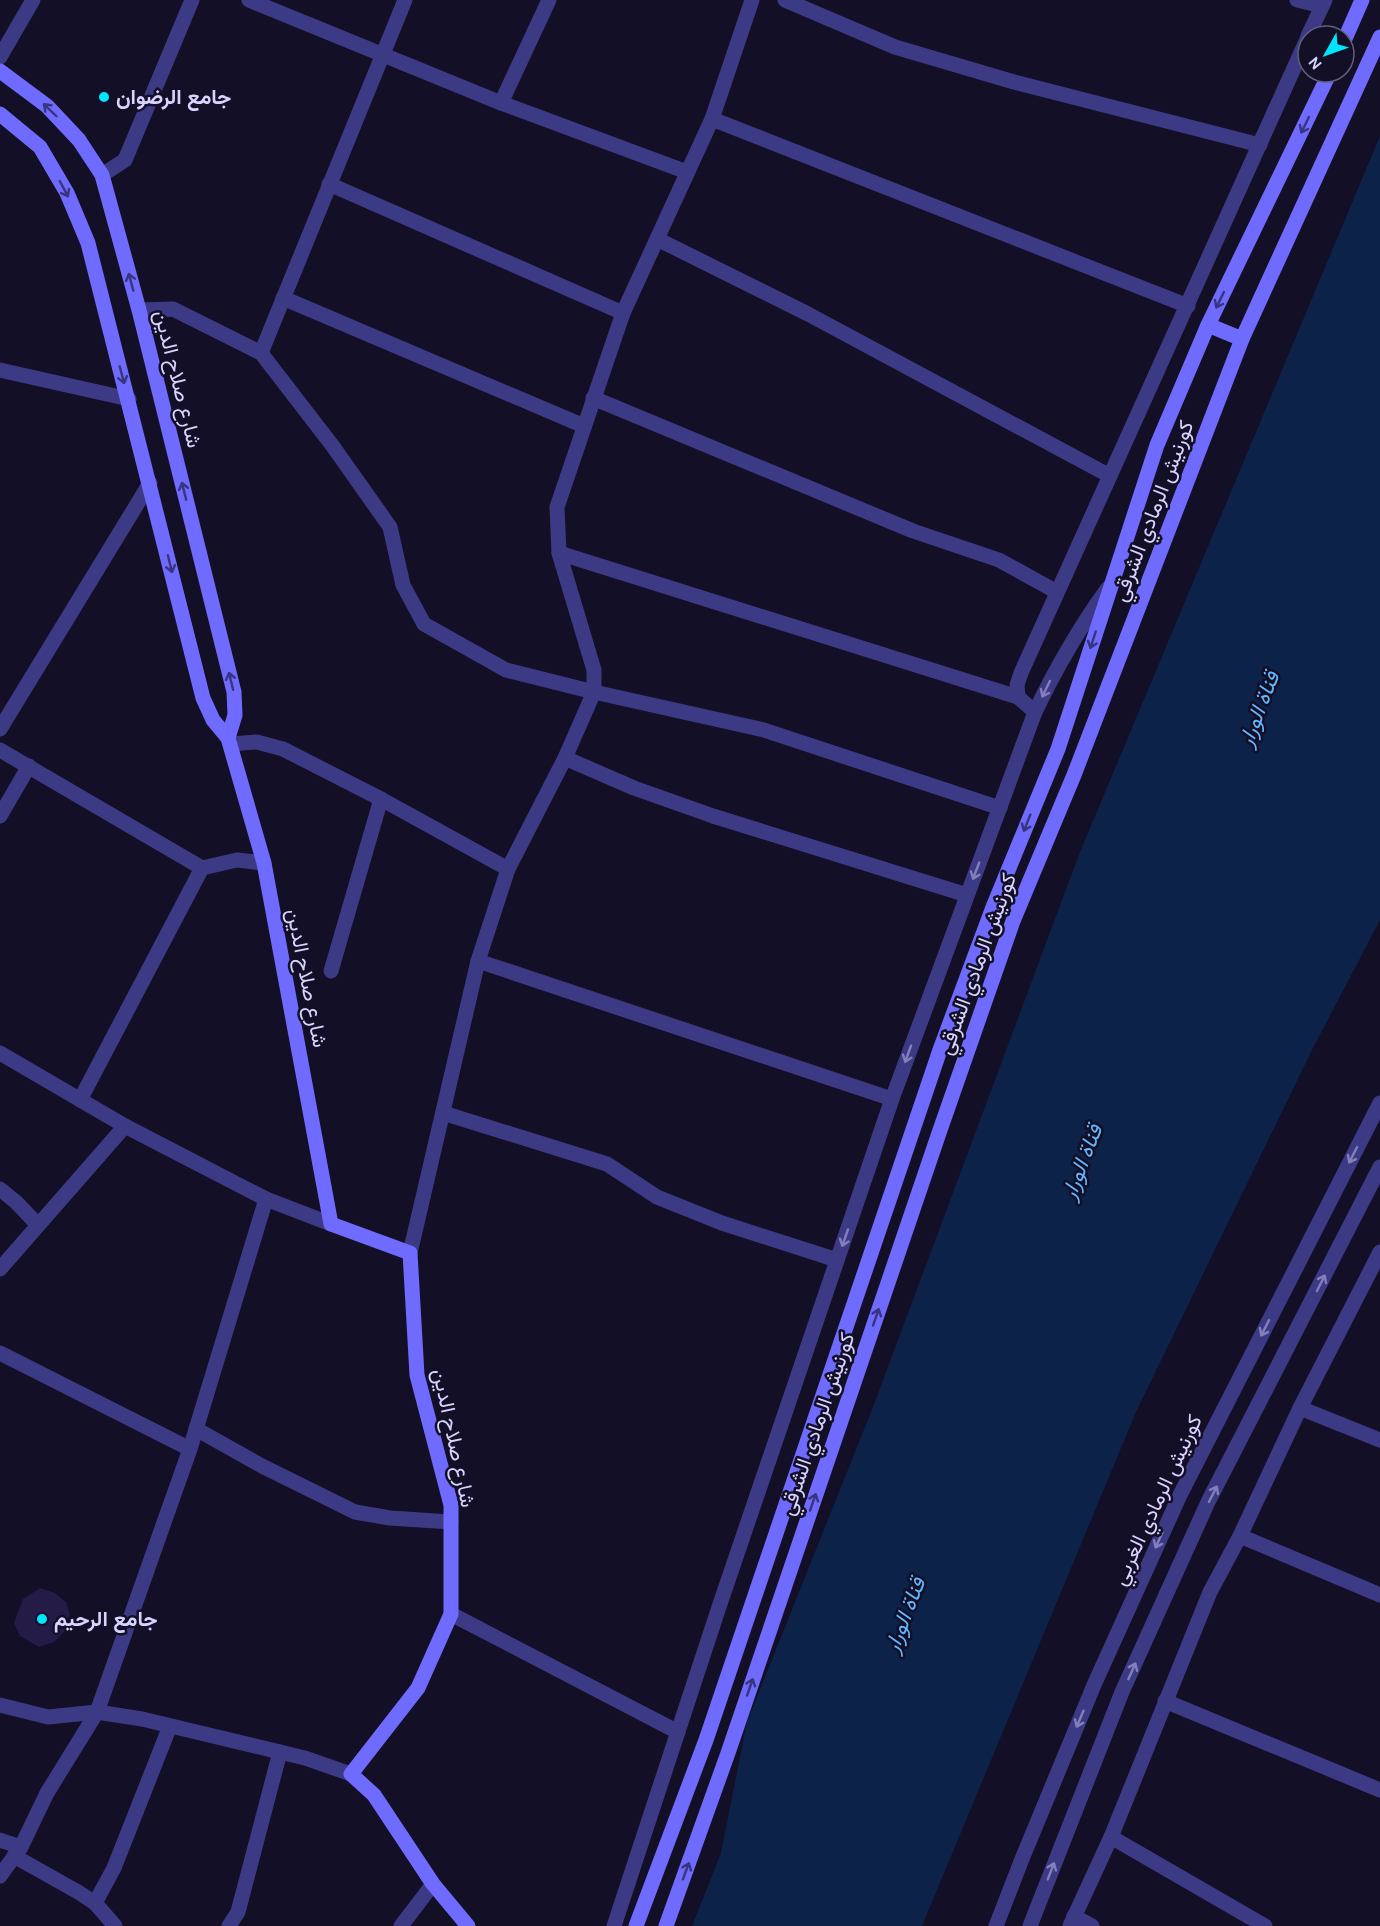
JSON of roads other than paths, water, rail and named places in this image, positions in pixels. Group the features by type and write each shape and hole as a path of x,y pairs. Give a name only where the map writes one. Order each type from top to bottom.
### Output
{"main road":[{"path":"1351,24 1362,0"},
{"name":"كورنيش الرمادي الشرقي","path":"666,1926 732,1741 1013,921 1074,775 1242,339 1380,38"},
{"name":"شارع صلاح الدين","path":"0,71 47,106 79,140 102,175 139,310 234,692 235,716 229,741"},
{"name":"كورنيش الرمادي الشرقي","path":"636,1926 706,1740 941,1047 993,907 1058,749 1157,445 1208,325 1324,84"},
{"name":"شارع صلاح الدين","path":"0,114 40,147 67,193 88,243 129,399 202,698 213,720 229,741 264,863 331,1224"},
{"path":"1208,325 1242,339"},
{"path":"331,1224 410,1253"},
{"name":"شارع صلاح الدين","path":"351,1774 418,1688 451,1614 451,1505 417,1375 410,1253"},
{"path":"351,1774 374,1795 433,1884 468,1926"}],"street":[{"path":"0,57 33,0"},
{"path":"102,175 124,160 192,0"},
{"path":"249,0 501,103 687,172"},
{"path":"261,353 405,0"},
{"path":"501,103 549,0"},
{"path":"410,1253 478,961 508,869 565,758 594,692 594,670 560,553 557,507 623,314 712,119 752,0"},
{"path":"785,0 906,51 1014,82 1260,145"},
{"path":"1298,0 1323,3 1313,24"},
{"path":"1018,697 1017,685 1021,673 1296,63"},
{"path":"712,119 1188,306"},
{"path":"329,184 623,314"},
{"path":"657,239 808,314 1110,476"},
{"path":"283,298 584,426"},
{"path":"139,310 173,309 261,353 332,445 390,527 403,585 424,624 506,670 764,730 1000,808"},
{"path":"0,370 129,399"},
{"path":"593,398 913,531 999,560 1057,592"},
{"path":"0,729 150,483"},
{"path":"560,553 1018,697 1035,712"},
{"path":"614,1926 892,1098 967,895 1035,712 1058,664 1110,586"},
{"path":"229,741 257,742 283,749 381,799 508,869"},
{"path":"0,750 202,868 237,860 264,863"},
{"path":"565,758 634,788 713,816 967,895"},
{"path":"0,816 29,766"},
{"path":"331,971 381,799"},
{"path":"80,1100 202,868"},
{"path":"478,961 892,1098"},
{"path":"0,1053 125,1126 266,1199 331,1224"},
{"name":"كورنيش الرمادي الغربي","path":"996,1926 1094,1685 1180,1495 1380,1102"},
{"path":"443,1113 607,1164 657,1197 722,1223 837,1260"},
{"path":"0,1269 125,1126"},
{"path":"1029,1926 1122,1692 1208,1502 1380,1167"},
{"path":"0,1189 38,1225"},
{"path":"0,1876 18,1852 46,1793 97,1712 190,1449 266,1199"},
{"path":"1092,1926 1072,1921 1111,1837 1210,1592 1240,1536 1300,1408 1375,1272 1380,1252"},
{"path":"0,1353 190,1449"},
{"path":"1300,1408 1380,1440"},
{"path":"196,1429 261,1466 355,1512 390,1518 451,1522"},
{"path":"1240,1536 1380,1595"},
{"path":"451,1614 678,1732"},
{"path":"1165,1701 1380,1790"},
{"path":"0,1705 48,1717 97,1712 142,1719 305,1758 351,1774"},
{"path":"95,1903 114,1868 170,1726"},
{"path":"229,1926 238,1912 280,1752"},
{"path":"1111,1837 1265,1926"},
{"path":"0,1840 95,1903 115,1926"},
{"path":"401,1926 433,1884"}],"water":[{"name":"قناة الورار","path":"1380,136 1380,920 1313,1048 1136,1412 922,1926 692,1926 721,1853 747,1722 873,1407 1080,852"}],"place":[{"name":"جامع الرضوان","path":"104,97"},
{"name":"جامع الرحيم","path":"42,1619"}]}
